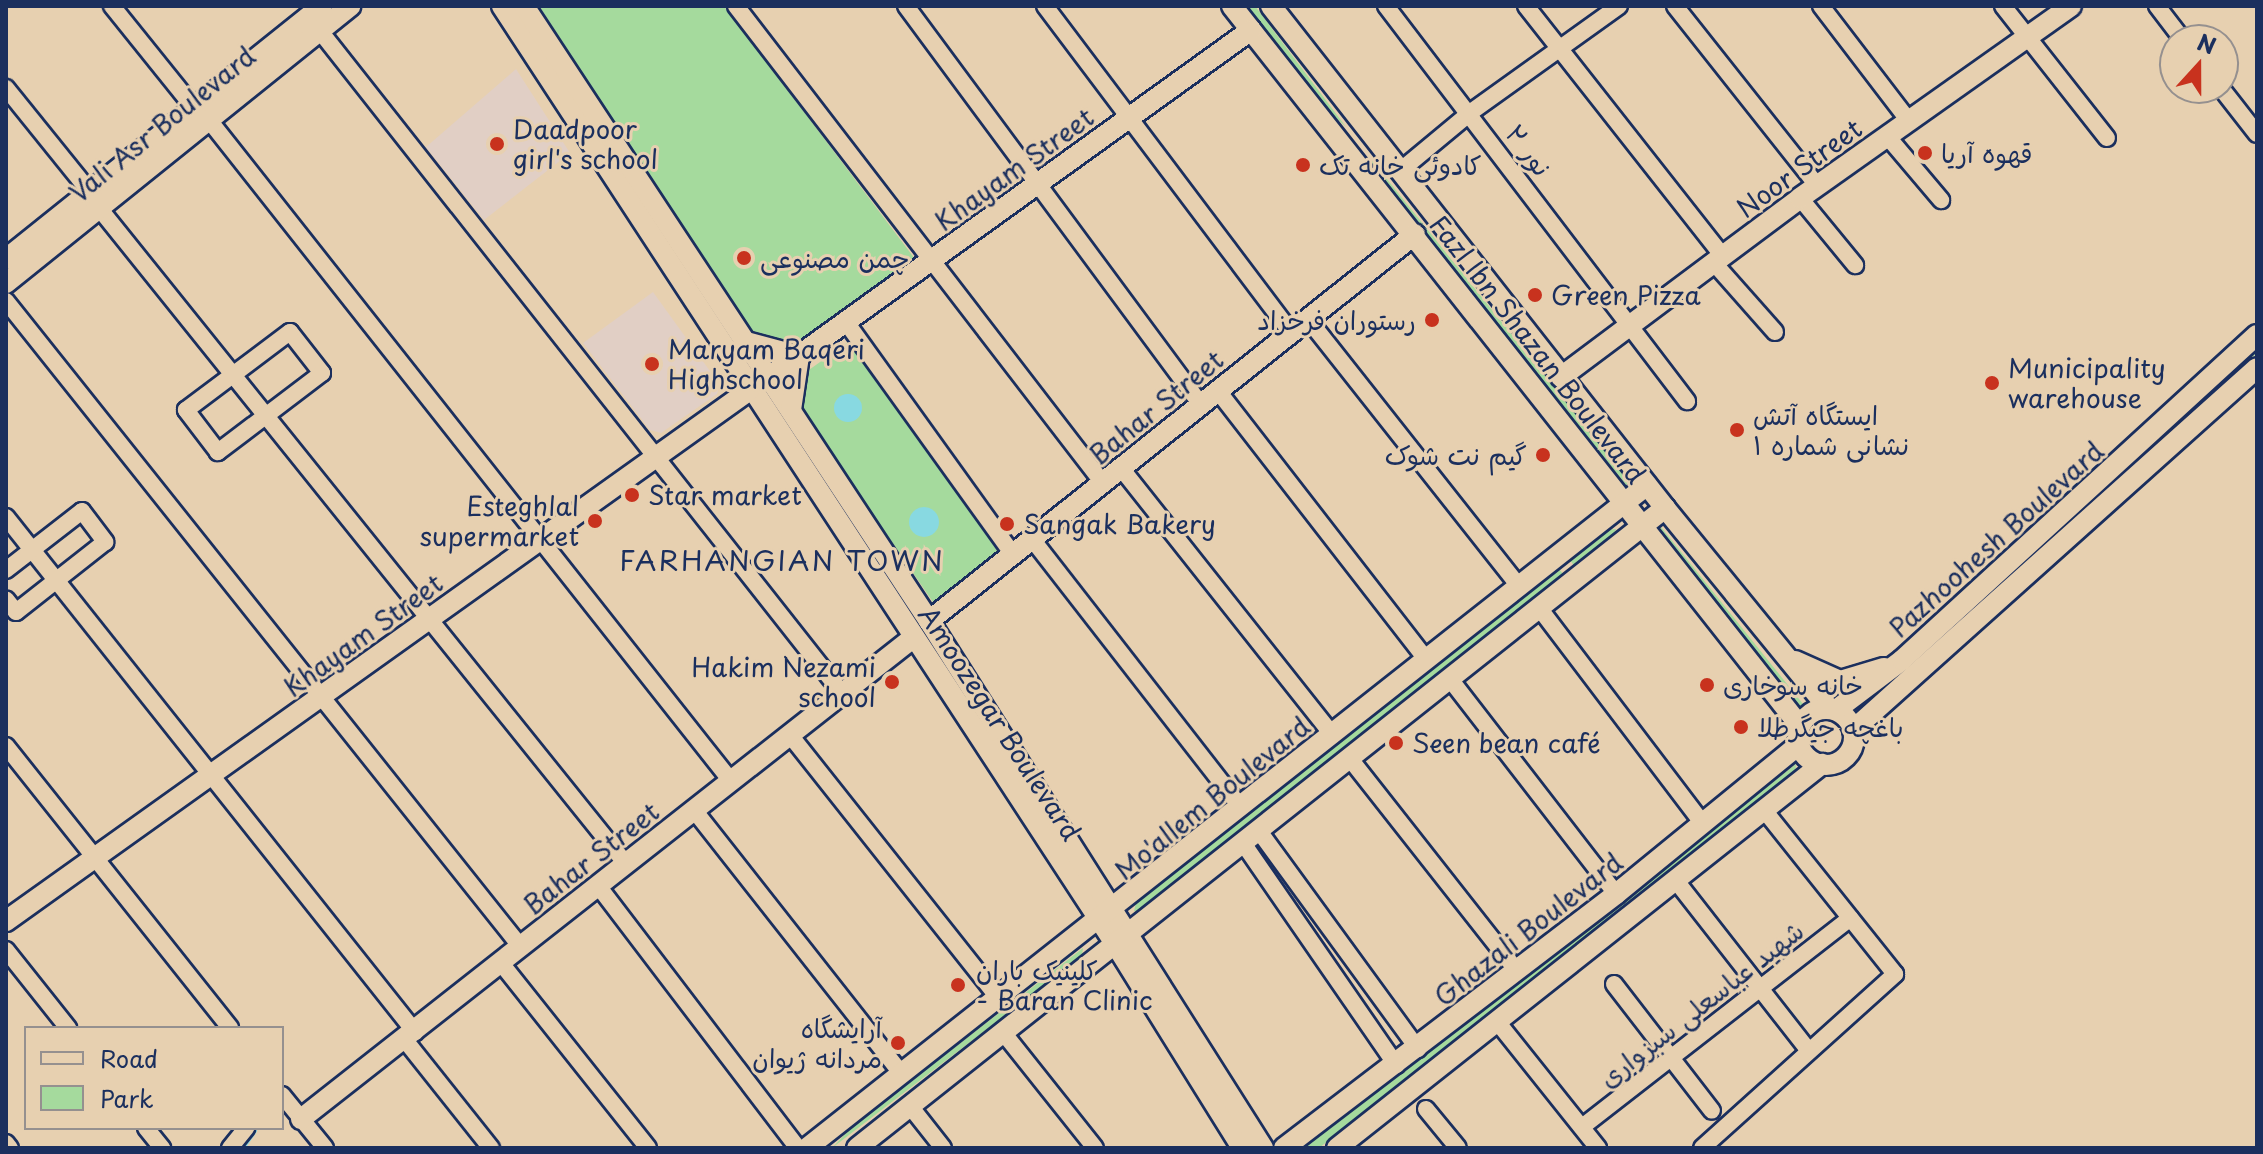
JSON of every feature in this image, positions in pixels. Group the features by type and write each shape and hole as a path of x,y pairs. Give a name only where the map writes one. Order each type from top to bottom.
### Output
{"main road":[{"name":"Vali Asr Boulevard","path":"6,283 47,238 247,78 312,15 351,6"},
{"name":"Amoozegar Boulevard","path":"502,6 746,342 929,621 1121,937 1263,1148"},
{"name":"Amoozegar Boulevard","path":"524,6 750,390 913,638 1107,915"},
{"name":"Fazl Ibn Shazan Boulevard","path":"1232,6 1625,502 1800,736"},
{"name":"Fazl Ibn Shazan Boulevard","path":"1271,6 1665,508 1832,710"},
{"name":"Noor Street","path":"1561,377 1817,185 2071,6"},
{"name":"Khayam Street","path":"769,377 1251,30"},
{"path":"1343,145 1364,125"},
{"name":"Bahar Street","path":"929,621 1415,234"},
{"name":"Vali Asr Boulevard","path":"6,259 47,238"},
{"name":"Pazhoohesh Boulevard","path":"1832,710 1902,660 2257,335"},
{"path":"746,342 799,356 791,410"},
{"name":"Pazhoohesh Boulevard","path":"1853,730 2257,368"},
{"name":"Khayam Street","path":"6,921 750,390"},
{"name":"Mo'allem Boulevard","path":"807,1148 1107,915 1647,485"},
{"path":"833,516 852,504"},
{"name":"Mo'allem Boulevard","path":"857,1148 1121,937 1351,760 1665,508"},
{"path":"1559,555 1576,580"},
{"name":"Bahar Street","path":"301,1119 913,638"},
{"path":"1780,650 1812,672 1840,681 1902,660"},
{"path":"1337,1148 1499,1024 1822,764 1843,759 1854,741 1853,730 1832,710 1812,712 1800,736 1805,756 1822,764"},
{"name":"Ghazali Boulevard","path":"1284,1148 1418,1049 1616,894 1703,824 1800,736"},
{"name":"Amoozegar Boulevard","path":"1121,937 1242,1148"}],"street":[{"path":"736,6 1103,483"},
{"path":"906,6 1201,405"},
{"path":"1045,6 1291,333"},
{"name":"نور ۲","path":"1386,6 1471,112 1687,401"},
{"path":"1526,6 1775,332"},
{"path":"1400,171 1471,112 1619,6"},
{"path":"1675,6 1817,185"},
{"path":"1821,6 1909,121"},
{"path":"2003,6 2107,138"},
{"path":"2157,6 2171,24"},
{"path":"114,8 202,114 731,781"},
{"path":"312,15 841,692"},
{"path":"8,91 264,417 626,864"},
{"path":"2234,104 2257,134"},
{"path":"1887,136 1941,200"},
{"path":"1800,198 1855,265"},
{"path":"6,301 521,947"},
{"path":"1308,319 1520,587"},
{"path":"846,322 1013,554"},
{"path":"290,332 322,373 218,452 186,410 232,376 290,332"},
{"path":"1218,391 1427,660"},
{"path":"1121,468 1333,735"},
{"path":"6,570 82,511 105,542 16,612 6,599"},
{"path":"6,517 314,903 491,1148"},
{"path":"1032,539 1241,807"},
{"path":"1540,609 1703,824"},
{"path":"1450,679 1531,788 1616,894"},
{"path":"790,735 998,997"},
{"path":"6,746 228,1026"},
{"path":"1351,760 1517,971"},
{"path":"694,810 902,1074"},
{"path":"1702,1148 1895,974 1764,810"},
{"path":"1251,837 1418,1049"},
{"path":"1251,837 1323,959 1396,1065"},
{"path":"1677,882 1809,1051"},
{"path":"599,887 798,1148"},
{"name":"شهید عباسعلی سبزواری","path":"1582,1127 1850,918"},
{"path":"6,950 66,1026"},
{"path":"501,963 648,1148"},
{"path":"1614,984 1712,1111"},
{"path":"1499,1024 1598,1148"},
{"path":"1002,1031 1090,1142"},
{"path":"284,1098 325,1148"},
{"path":"910,1106 943,1148"},
{"path":"1426,1109 1458,1148"},
{"path":"148,1130 162,1148"},
{"path":"230,1148 244,1130"},
{"path":"6,1143 10,1148"}],"shaded area":[{"name":"Daadpoor girl's school","path":"516,69 570,153 484,220 426,147"},
{"name":"Maryam Baqeri Highschool","path":"653,292 720,385 717,394 661,433 650,430 583,343"}],"green space":[{"path":"539,6 724,6 915,259 796,348 753,336"},
{"path":"1245,6 1255,6 1346,127 1319,102"},
{"path":"1370,158 1627,478 1627,486 1366,159"},
{"path":"851,340 1002,549 935,605 800,408 806,372"},
{"path":"2257,345 2257,353 1858,716 1860,709"},
{"path":"1661,527 1803,704 1801,708 1659,532"},
{"path":"1616,529 1612,538 1575,567 1570,560 1607,530"},
{"path":"1559,569 1564,575 1141,912 1134,911 1136,903"},
{"path":"1796,764 1795,774 1319,1148 1304,1148"},
{"path":"1083,948 1082,956 832,1148 852,1127"}],"water":[{"path":"848,394 858,398 862,408 858,418 848,422 838,418 834,408 838,398"},
{"path":"924,507 935,511 939,522 935,533 924,537 913,533 909,522 913,511"}],"waterway":[{"path":"243,1148 255,1131"}],"place":[{"name":"Daadpoor girl's school","path":"497,144"},
{"name":"قهوه آریا","path":"1925,153"},
{"name":"کادوئی خانه تک","path":"1303,165"},
{"name":"چمن مصنوعی","path":"744,258"},
{"name":"Green Pizza","path":"1535,295"},
{"name":"رستوران فرخزاد","path":"1432,320"},
{"name":"Maryam Baqeri Highschool","path":"652,364"},
{"name":"Municipality warehouse","path":"1992,383"},
{"name":"ایستگاه آتش نشانی شماره ۱","path":"1737,430"},
{"name":"گیم نت شوک","path":"1543,455"},
{"name":"Star market","path":"632,495"},
{"name":"Esteghlal supermarket","path":"595,521"},
{"name":"Sangak Bakery","path":"1007,524"},
{"name":"Hakim Nezami school","path":"892,682"},
{"name":"خانه سوخاری","path":"1707,685"},
{"name":"باغچه جیگرطلا","path":"1741,727"},
{"name":"Seen bean café","path":"1396,743"},
{"name":"کلینیک باران - Baran Clinic","path":"958,985"},
{"name":"آرایشگاه مردانه ژیوان","path":"898,1043"}],"district":[{"name":"FARHANGIAN TOWN","path":"782,560"}]}
